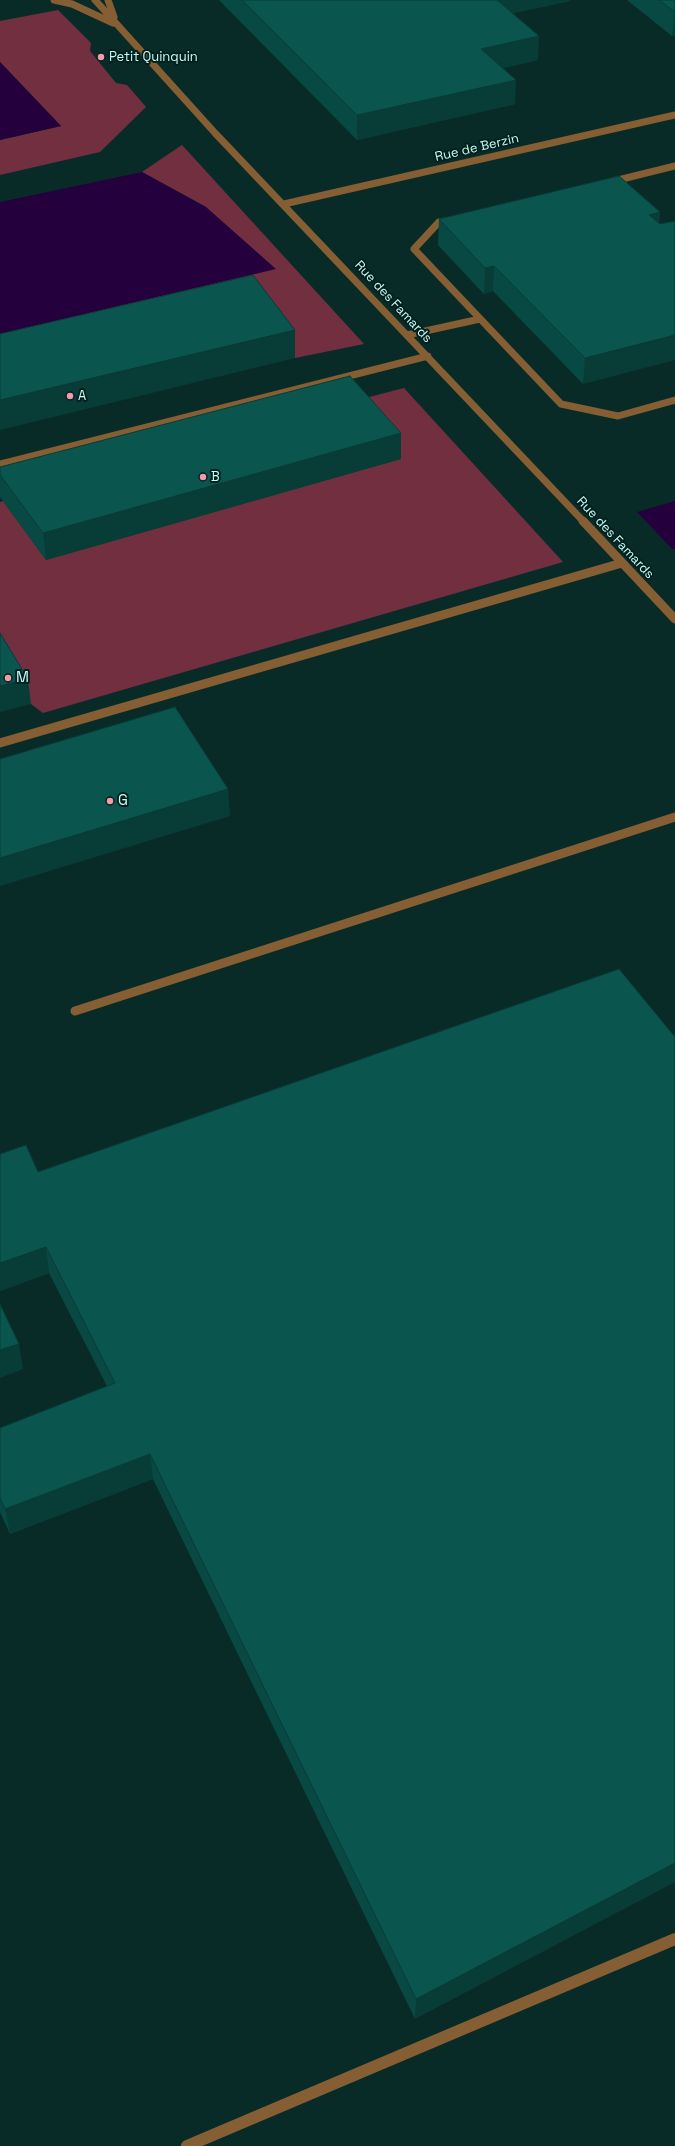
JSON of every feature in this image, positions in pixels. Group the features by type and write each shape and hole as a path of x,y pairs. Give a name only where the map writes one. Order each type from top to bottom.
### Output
{"street":[{"path":"54,0 72,4 118,26"},
{"name":"Rue des Famards","path":"95,0 215,133 284,204 675,618"},
{"path":"108,0 118,26"},
{"name":"Rue de Berzin","path":"284,204 675,115"},
{"path":"599,184 675,166"},
{"path":"462,217 439,222 414,249 561,404 618,416 675,400"},
{"path":"407,335 480,319"},
{"path":"0,464 428,356"},
{"path":"0,743 622,563"},
{"path":"75,1011 675,817"},
{"path":"187,2146 675,1939"}],"shaded area":[{"path":"58,10 91,43 90,51 116,83 127,85 146,107 100,152 0,175 0,140 61,126 0,62 0,21"},
{"path":"0,62 61,126 0,140"},
{"path":"182,145 364,344 295,358 254,303 0,334 206,207 142,172"},
{"path":"142,172 206,207 276,269 0,334 0,202"},
{"path":"404,388 563,562 43,713 31,704 0,652 0,502 3,501 46,560 350,402"},
{"path":"675,501 675,549 672,549 637,512"}],"building":[{"path":"242,0 497,0 539,36 481,49 516,80 357,115"},
{"path":"659,0 675,0 675,12"},
{"path":"619,176 660,212 649,215 660,224 675,221 675,335 585,358 494,266 485,268 439,219"},
{"path":"253,275 295,330 0,400 0,334"},
{"name":"B","path":"350,376 401,433 43,533 0,475 0,467"},
{"path":"0,633 28,679 0,686"},
{"name":"G","path":"175,707 228,789 0,858 0,759"},
{"path":"619,969 675,1037 675,1863 416,1999 150,1454 5,1509 0,1498 0,1428 115,1383 46,1247 0,1263 0,1154 26,1145 38,1172"},
{"path":"0,1304 19,1344 0,1350"}],"place":[{"name":"Petit Quinquin","path":"101,57"},
{"name":"A","path":"70,396"},
{"name":"B","path":"203,477"},
{"name":"M","path":"8,678"},
{"name":"G","path":"110,801"}]}
